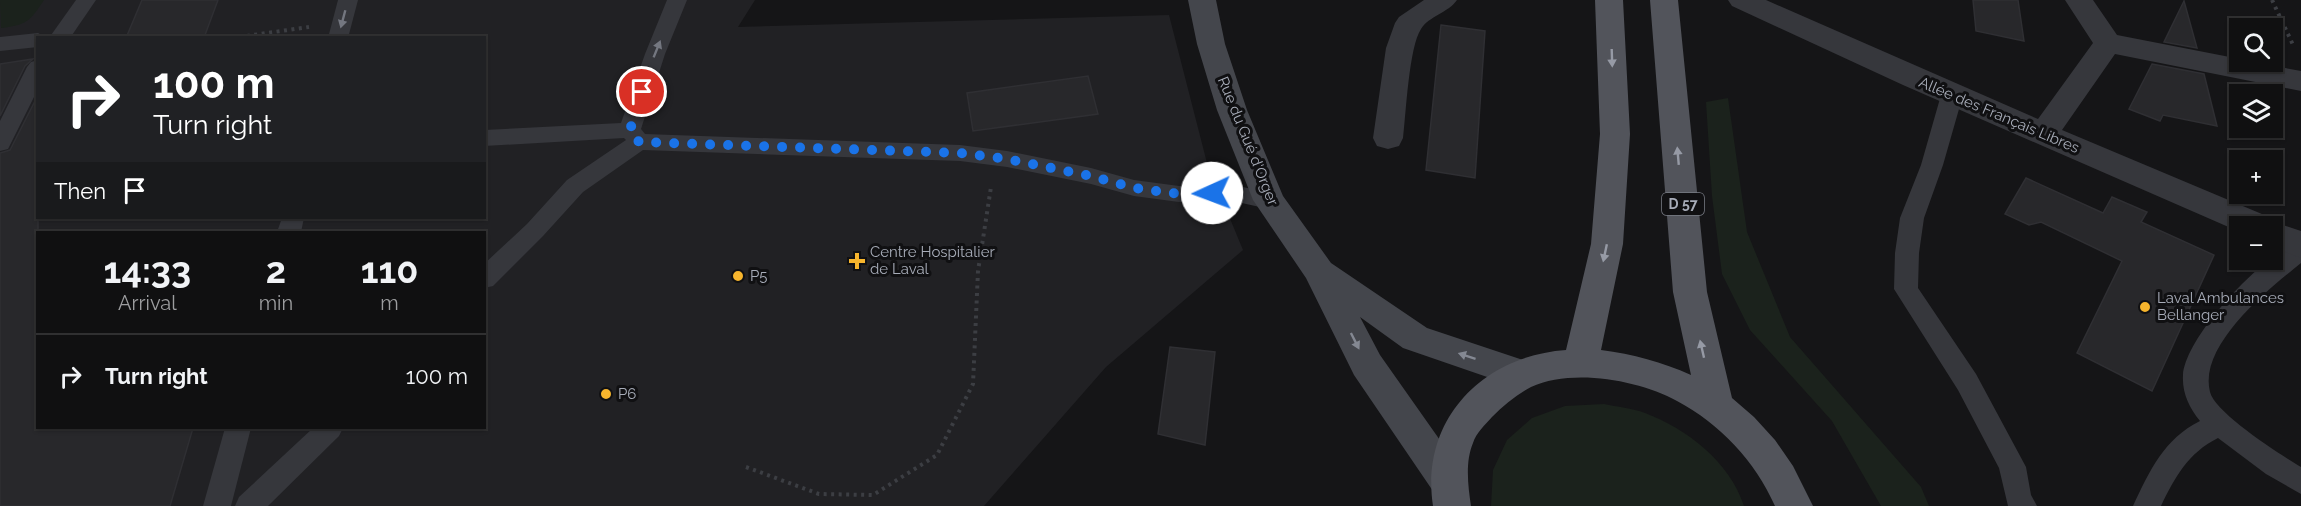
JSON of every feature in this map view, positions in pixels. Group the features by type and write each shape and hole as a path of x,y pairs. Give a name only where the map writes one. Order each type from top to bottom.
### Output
{"main road":[{"name":"Rue du Gué d'Orger","path":"1202,0 1210,44 1232,110 1269,200 1319,271 1367,365 1450,494"},
{"path":"1581,363 1607,243 1615,134 1609,0"},
{"name":"D 57","path":"1664,0 1690,292 1716,406"},
{"name":"Rue du Gué d'Orger","path":"1319,271 1414,338 1522,374"},
{"path":"1450,494 1457,436 1483,399 1522,374 1550,366 1581,363 1627,367 1672,382 1716,406 1754,439 1783,478 1794,506"}],"street":[{"path":"1388,138 1400,48 1409,23 1443,0"},
{"name":"Allée des Français Libres","path":"1742,0 1952,95 2235,216"},
{"path":"2079,0 2108,43 2301,81"},
{"path":"2044,134 2108,43"},
{"path":"2283,239 2301,248"}],"lane":[{"path":"60,36 86,0"},
{"path":"340,30 348,0"},
{"path":"486,277 535,230 575,186 635,136 655,54 677,0"},
{"path":"0,44 36,40"},
{"path":"0,143 36,71"},
{"path":"1952,95 1932,165 1912,218 1907,253 1906,289 1966,382 2012,467 2018,498 2023,506"},
{"path":"486,138 635,136 960,153 1091,176 1134,188 1179,194 1228,192 1269,200"},
{"path":"2301,248 2264,278 2212,333 2197,370 2197,393 2229,433 2301,482"},
{"path":"2147,506 2163,473 2190,439 2221,423"},
{"path":"217,506 238,429"},
{"path":"249,506 329,429"}],"path":[{"path":"2272,0 2296,51"},
{"path":"259,36 340,30"},
{"path":"746,467 819,494 873,495 938,456 973,384 978,271 996,158"}],"shaded area":[{"name":"Centre Hospitalier de Laval","path":"0,0 755,0 738,27 1169,15 1207,163 1243,250 1106,367 984,506 0,506"},
{"path":"0,0 44,0 27,21 1,28"},
{"path":"1728,98 1747,232 1790,337 1921,487 1929,506 1881,506 1832,421 1750,330 1722,274 1712,196 1706,102"},
{"path":"1604,404 1645,413 1691,438 1718,461 1729,475 1744,506 1491,506 1493,470 1507,440 1532,418 1565,406"}],"building":[{"path":"142,0 218,0 205,35 127,36"},
{"path":"1973,0 2018,0 2024,41 1976,31"},
{"path":"2184,1 2197,48 2164,42"},
{"path":"1441,25 1485,31 1475,178 1426,170"},
{"path":"33,59 25,66 0,116 0,64"},
{"path":"2152,64 2204,74 2217,126 2163,115 2160,121 2129,109"},
{"path":"1088,76 1098,114 973,131 967,93"},
{"path":"36,99 36,219 38,219 38,231 36,231 36,429 193,429 170,506 0,506 0,153 10,150"},
{"name":"Laval Ambulances Bellanger","path":"2026,178 2103,213 2112,197 2147,212 2141,222 2214,255 2152,391 2077,353 2122,261 2041,222 2029,225 2005,214"},
{"path":"1170,347 1215,352 1205,445 1158,434"}],"place":[{"name":"Centre Hospitalier de Laval","path":"857,261"},
{"name":"P5","path":"738,276"},
{"name":"Laval Ambulances Bellanger","path":"2145,307"},
{"name":"P6","path":"606,394"}],"route":[{"path":"642,92 630,130 639,142 929,154 960,153 1007,159 1091,176 1134,188 1179,194 1212,193"}]}
